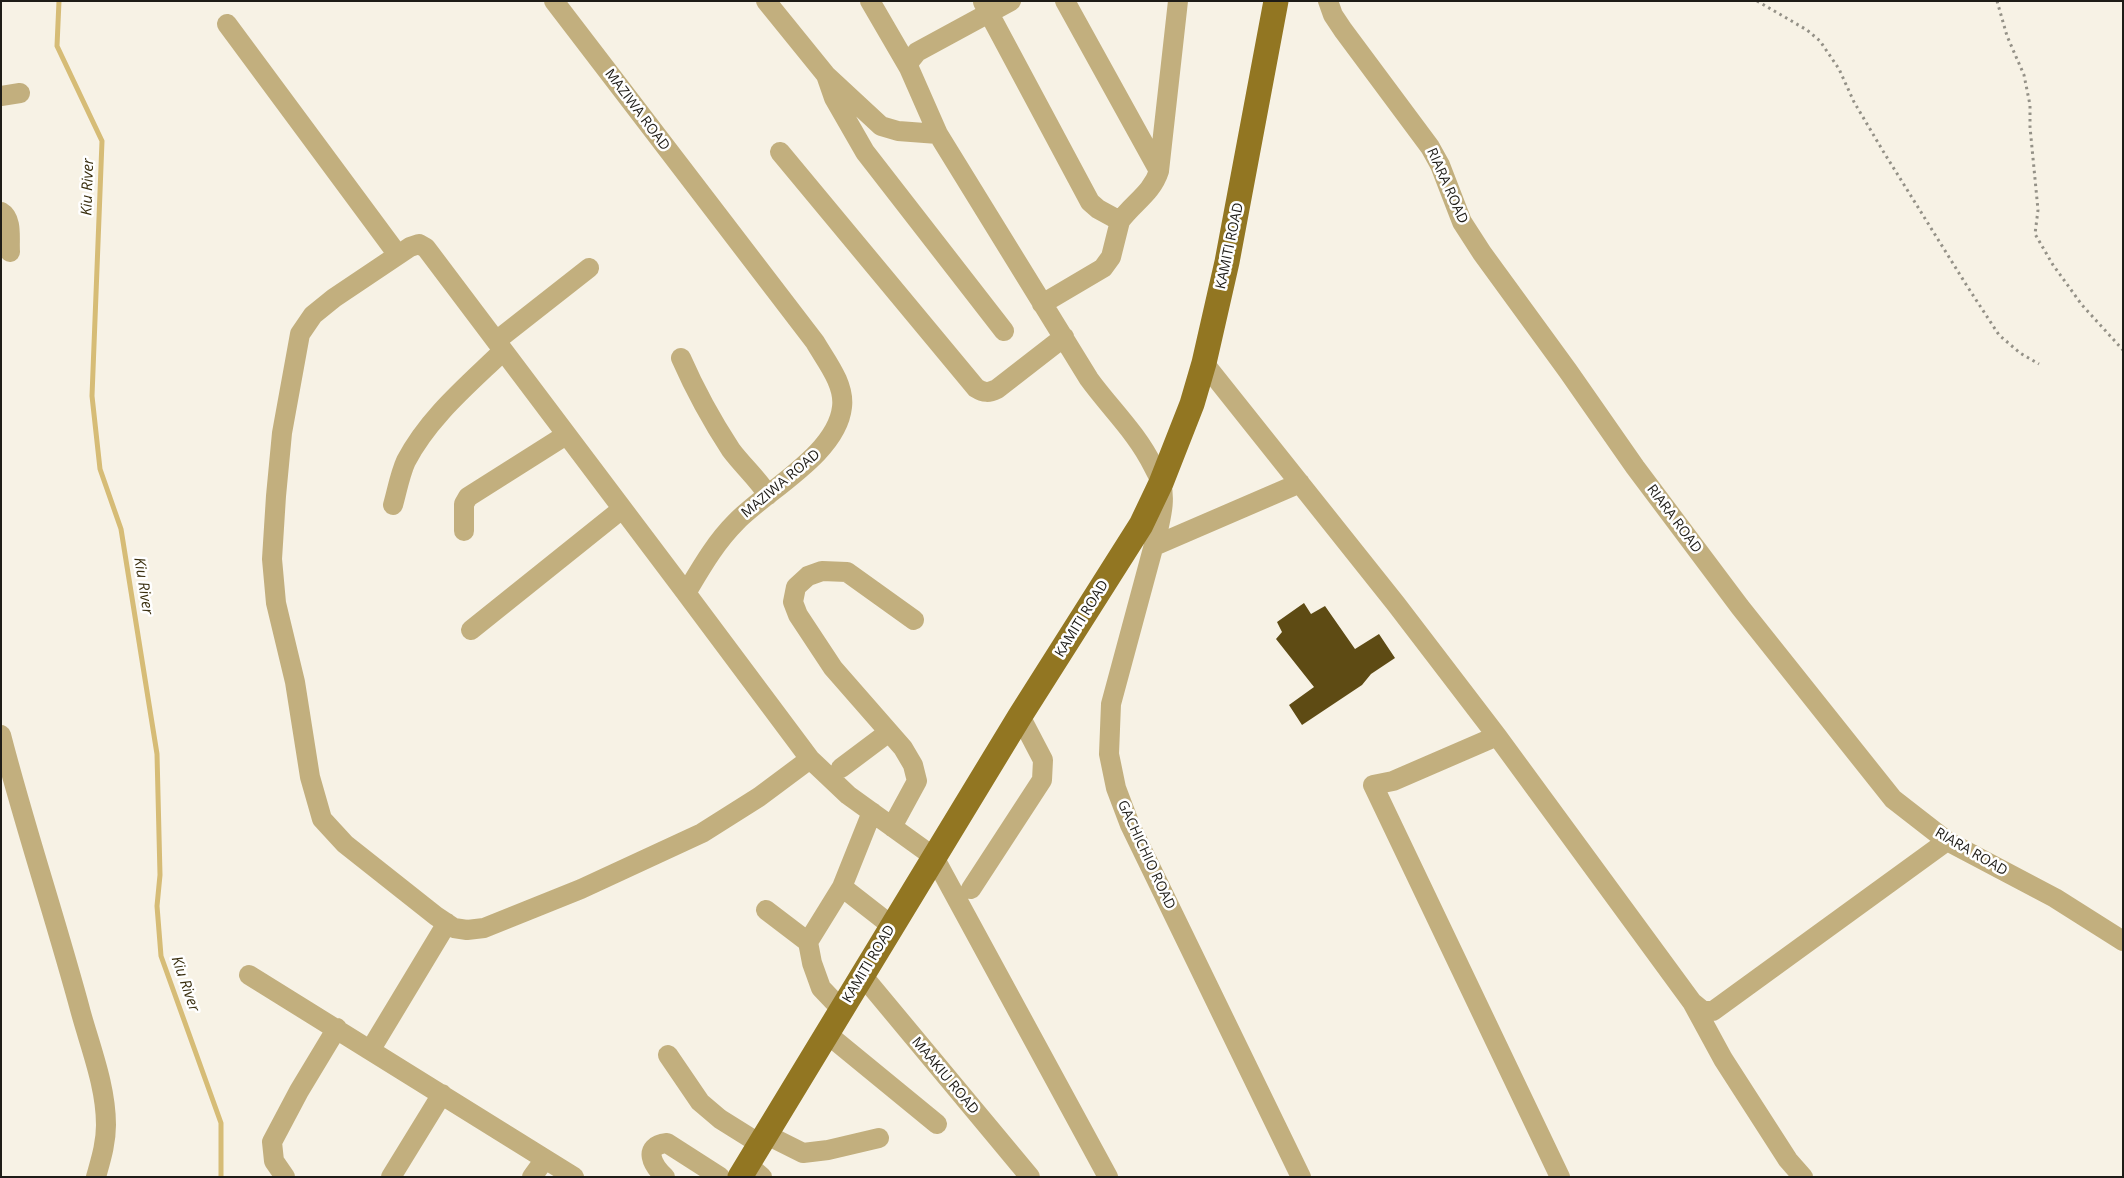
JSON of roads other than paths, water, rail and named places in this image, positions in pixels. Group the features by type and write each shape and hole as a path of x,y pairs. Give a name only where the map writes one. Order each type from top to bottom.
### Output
{"main road":[{"name":"KAMITI ROAD","path":"755,1159 826,1033 1020,716 1142,525 1161,483 1192,404 1204,364 1227,262 1276,1"}],"street":[{"name":"MAZIWA ROAD","path":"554,1 815,342 838,381 842,406 838,427 822,450 737,520 718,541 686,593"},
{"path":"766,1 826,75 881,126 904,132 938,134"},
{"path":"870,1 909,68 938,134 1042,304 1101,395 1131,429 1148,455 1161,483"},
{"path":"909,68 909,62 917,52 986,7 1011,1"},
{"path":"1065,1 1159,172"},
{"path":"1042,304 1103,268 1111,257 1120,221 1129,208 1154,185 1159,172 1178,1"},
{"name":"RIARA ROAD","path":"1328,1 1333,15 1343,30 1430,147 1440,165 1462,222 1482,253 1635,467 1740,607 1893,799 1947,841 2055,898 2123,941"},
{"path":"986,7 1090,202 1098,209 1120,221"},
{"path":"227,24 398,255"},
{"path":"826,75 834,98 865,152 1004,331"},
{"path":"780,152 963,372 982,392 990,392 997,389 1064,337"},
{"path":"1,212 9,222 10,252"},
{"path":"810,759 753,801 702,832 581,888 484,928 467,930 454,928 345,844 322,819 310,776 295,682 276,604 272,559 282,433 300,334 312,315 398,255 419,244 426,248 810,759 848,795 934,857 1108,1177"},
{"path":"393,505 406,462 423,434 441,412 500,346 589,268"},
{"path":"681,358 694,387 731,449 760,482 768,495"},
{"path":"1204,364 1300,483 1497,736 1692,1002 1723,1059 1788,1160 1803,1177"},
{"path":"464,531 464,504 468,497 566,435"},
{"name":"GACHICHIO ROAD","path":"1161,483 1163,503 1154,546 1111,704 1109,754 1116,788 1130,825 1301,1177"},
{"path":"1154,546 1300,483"},
{"path":"470,630 622,509"},
{"path":"892,827 917,781 913,765 903,748 833,668 798,615 793,602 796,587 808,576 822,571 847,572 914,620"},
{"path":"971,889 1042,780 1044,760 1020,716"},
{"path":"841,768 889,732"},
{"path":"1,735 15,790 72,981 100,1084 106,1124 104,1149 96,1177"},
{"path":"1497,736 1393,781 1373,785 1560,1177"},
{"path":"841,1009 821,988 812,964 808,942 842,887 872,812"},
{"path":"1692,1002 1703,1011 1713,1011 1947,841"},
{"path":"842,887 892,926"},
{"path":"766,910 808,942"},
{"path":"371,1049 447,923"},
{"path":"249,975 371,1049 574,1177"},
{"name":"MAAKIU ROAD","path":"862,975 1030,1177"},
{"path":"285,1177 274,1161 272,1142 299,1091 337,1028"},
{"path":"826,1033 937,1124"},
{"path":"668,1055 700,1102 720,1119 755,1159 828,1150 879,1138"},
{"path":"391,1177 442,1094"},
{"path":"665,1177 656,1168 651,1157 652,1150 656,1146 667,1143 720,1177"},
{"path":"532,1177 545,1158"}],"waterway":[{"name":"Kiu River","path":"59,1 57,46 102,141 92,396 100,469 121,529 157,754 160,875 157,906 161,956 221,1123 221,1177"}]}
